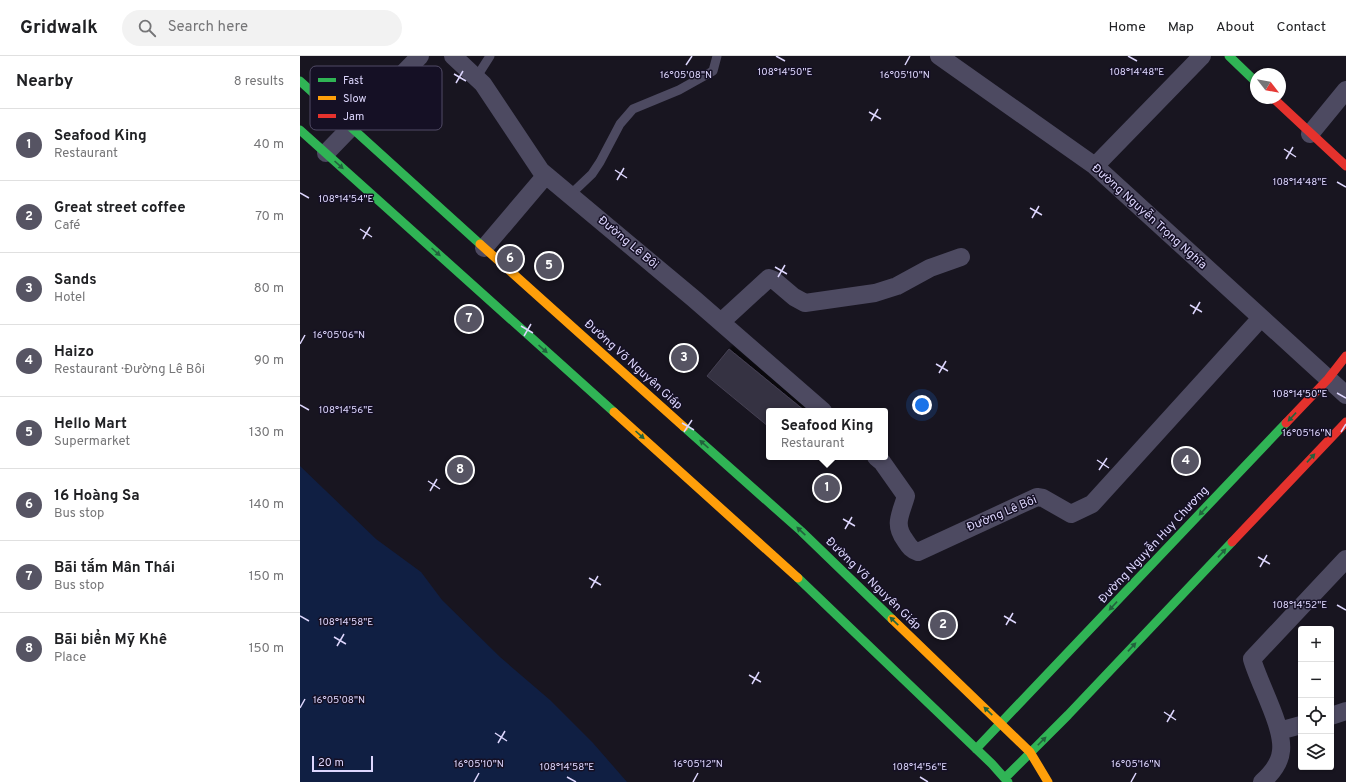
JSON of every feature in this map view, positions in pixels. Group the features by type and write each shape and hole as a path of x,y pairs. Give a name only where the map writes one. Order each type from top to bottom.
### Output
{"main road":[{"path":"1229,56 1250,76"},
{"name":"Đường Võ Nguyên Giáp","path":"300,81 310,90"},
{"path":"1279,104 1346,166"},
{"path":"300,130 776,557 992,764 1006,780 1030,752 1346,422"},
{"name":"Đường Võ Nguyên Giáp","path":"354,130 801,531 1030,752 1048,782"},
{"name":"Đường Nguyễn Huy Chương","path":"976,749 1328,379 1346,356"}],"street":[{"path":"410,66 420,56"},
{"name":"Đường Lê Bôi","path":"453,56 483,84 541,171 721,322 820,408"},
{"name":"Đường Nguyễn Trọng Nghĩa","path":"939,56 1094,166 1346,395"},
{"path":"1094,166 1202,56"},
{"path":"1310,134 1346,90"},
{"path":"326,154 348,130"},
{"path":"484,248 546,175"},
{"path":"721,322 769,278 774,280 802,302 819,302 875,293 897,286 930,268 961,257"},
{"name":"Đường Lê Bôi","path":"880,460 906,496 897,526 899,532 912,550 918,552 1037,497 1043,498 1071,514 1092,504 1261,318"},
{"path":"1262,782 1273,773 1282,751 1279,731 1256,675 1252,659 1346,558"},
{"path":"1334,715 1346,711"},
{"path":"1279,731 1298,726"}],"lane":[{"path":"476,78 490,56"},
{"path":"570,194 592,174 608,149 620,124 633,109 679,90 713,71 717,56"}],"water":[{"path":"300,466 376,539 421,572 442,600 500,657 550,700 593,743 627,782 300,782"}],"building":[{"path":"729,349 801,408 766,408 766,425 707,376"}],"traffic: fast":[{"path":"1229,56 1250,76"},
{"path":"300,81 310,90"},
{"path":"300,130 614,412"},
{"path":"354,130 480,244"},
{"path":"976,749 1286,423"},
{"path":"684,427 801,531 892,619"},
{"path":"1005,778 1068,715 1232,542"},
{"path":"798,578 992,764 1008,782"}],"traffic: slow":[{"path":"480,244 684,427"},
{"path":"614,412 798,578"},
{"path":"892,619 1030,752 1048,782"}],"traffic: jam":[{"path":"1279,104 1346,166"},
{"path":"1286,423 1328,379 1346,356"},
{"path":"1232,542 1346,422"}],"place":[{"name":"16 Hoàng Sa","path":"510,259"},
{"name":"Hello Mart","path":"549,266"},
{"name":"Bãi tắm Mân Thái","path":"469,319"},
{"name":"Sands","path":"684,358"},
{"name":"Haizo","path":"1186,461"},
{"name":"Bãi biển Mỹ Khê","path":"460,470"},
{"name":"Seafood King","path":"827,488"},
{"name":"Great street coffee","path":"943,625"}]}
